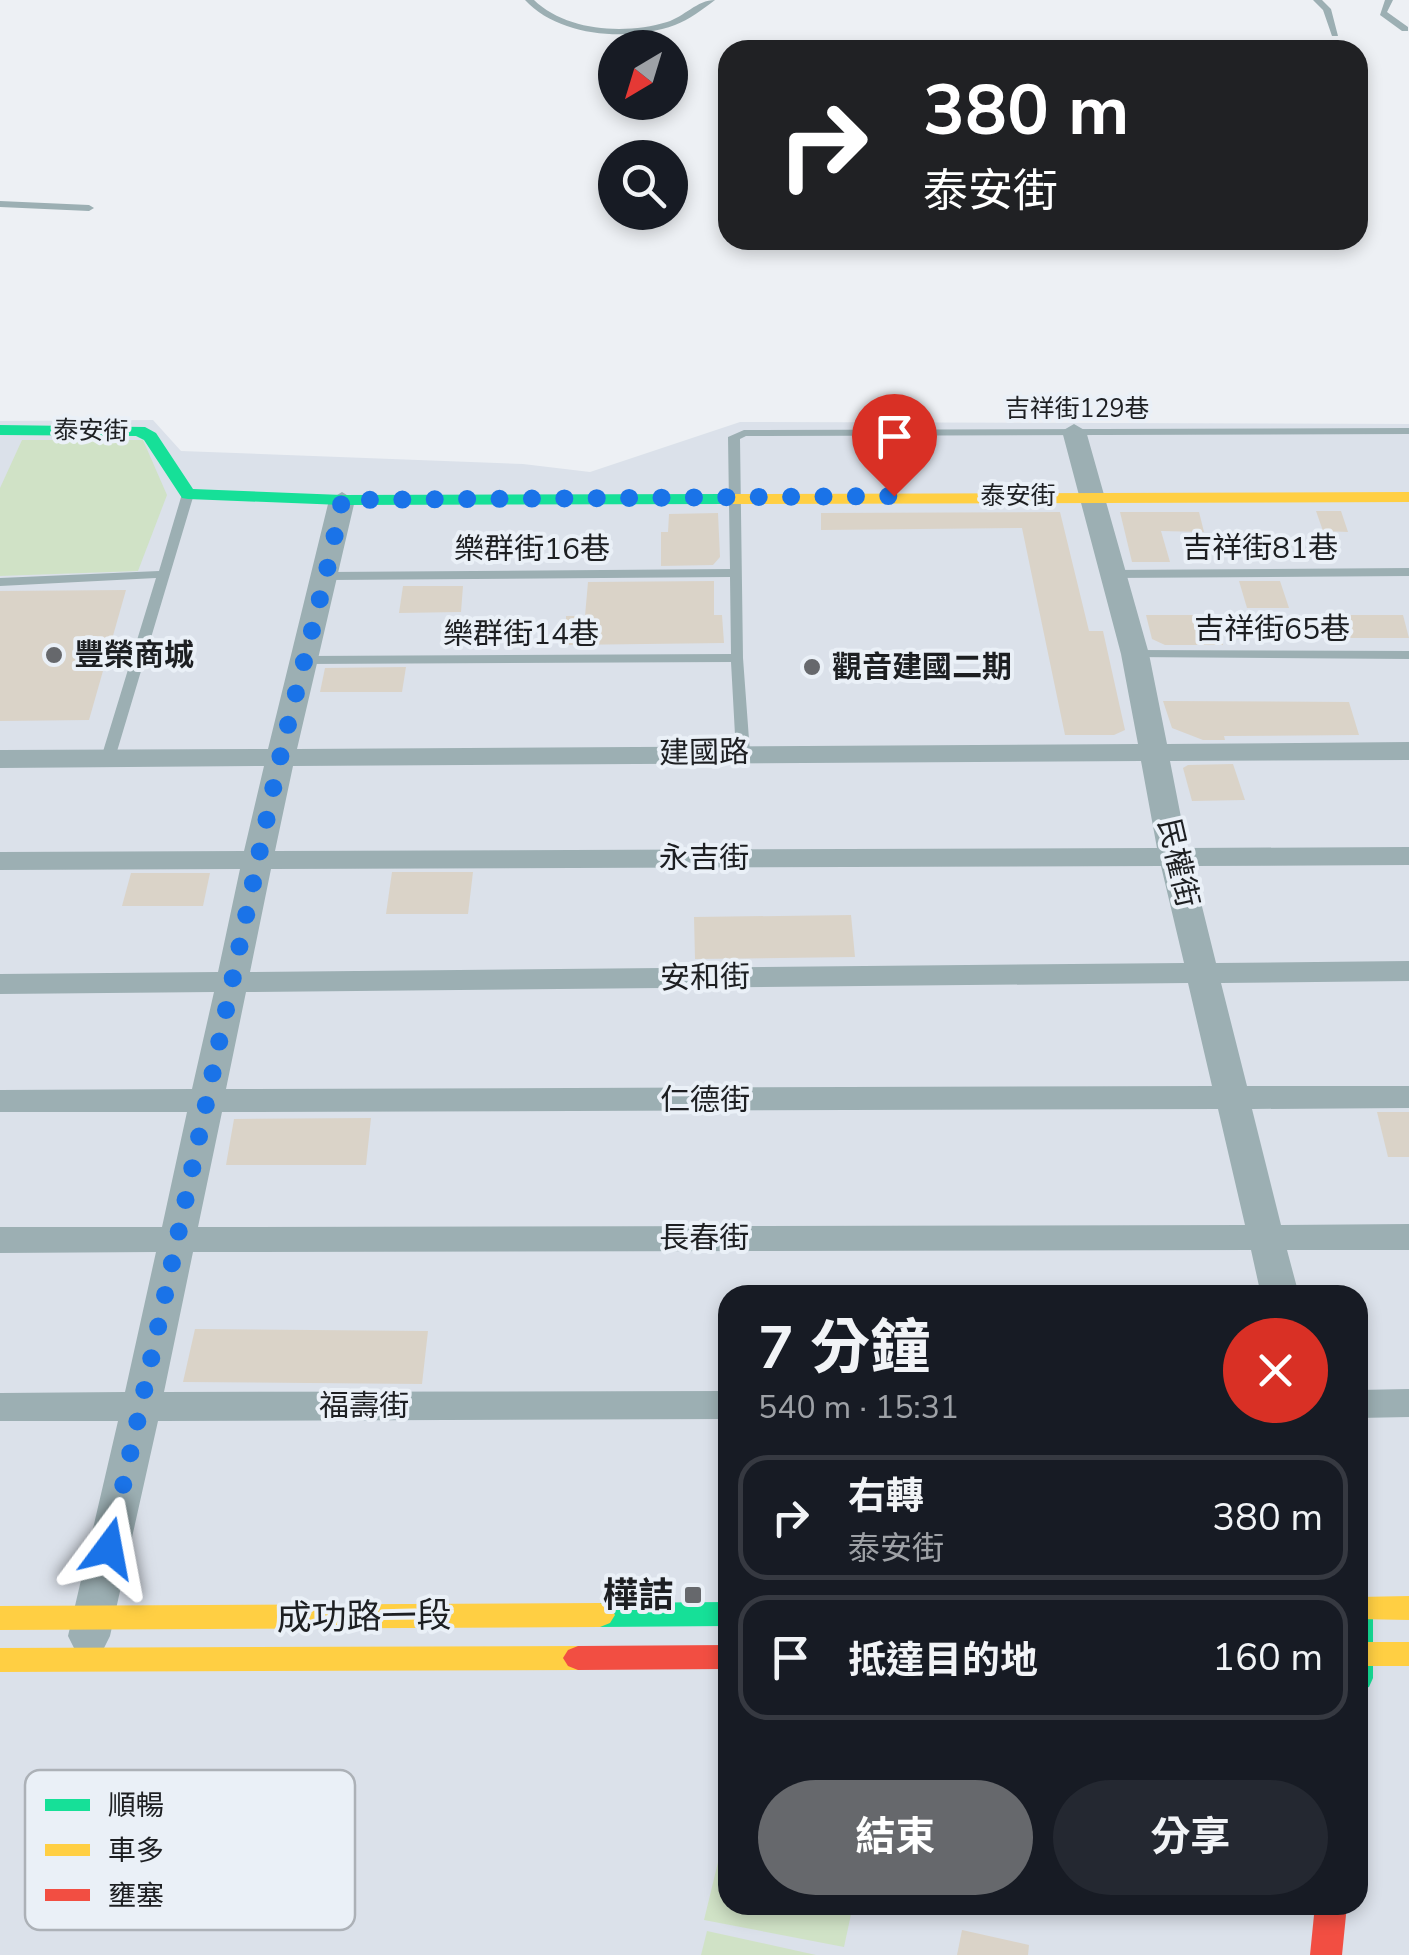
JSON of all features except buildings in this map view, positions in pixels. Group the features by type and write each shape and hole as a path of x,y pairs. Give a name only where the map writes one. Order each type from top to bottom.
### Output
{"street":[{"name":"泰安街","path":"0,430 139,431 150,437 188,494 342,500 1409,497"},
{"name":"民權街","path":"1074,432 1135,654 1174,857 1277,1285"},
{"path":"84,1660 180,1238 205,1100 234,984 280,758 328,576 342,500"},
{"name":"建國路","path":"0,759 1409,751"},
{"name":"永吉街","path":"0,861 1409,856"},
{"name":"安和街","path":"0,984 1409,971"},
{"name":"仁德街","path":"0,1101 1409,1098"},
{"name":"長春街","path":"0,1240 1409,1237"},
{"path":"1368,1404 1409,1403"},
{"name":"福壽街","path":"0,1407 718,1405"},
{"path":"1368,1607 1409,1608"},
{"name":"成功路一段","path":"0,1618 718,1614"},
{"path":"1368,1660 1409,1654"},
{"name":"成功路一段","path":"0,1660 718,1657"},
{"path":"1326,1955 1330,1915"}],"lane":[{"path":"529,0 552,16 579,27 626,31 671,23 711,0"},
{"path":"1316,0 1327,9 1335,34"},
{"path":"1389,0 1383,13 1405,29"},
{"path":"0,204 89,208"},
{"name":"吉祥街129巷","path":"736,496 732,443 734,436 744,433 1409,431"},
{"path":"108,758 188,494"},
{"path":"736,496 737,658 743,753"},
{"name":"吉祥街81巷","path":"1112,574 1409,572"},
{"name":"樂群街16巷","path":"328,576 736,573"},
{"path":"0,582 165,574"},
{"name":"吉祥街65巷","path":"1135,654 1409,655"},
{"name":"樂群街14巷","path":"306,660 737,658"}],"shaded area":[{"path":"153,420 181,451 523,464 590,472 740,422 1409,424 1409,1955 0,1955 0,421"}],"green space":[{"path":"22,440 143,440 167,495 138,571 0,576 0,488"},
{"path":"718,1862 718,1915 851,1915 844,1947 704,1920"},
{"path":"707,1931 816,1955 701,1955"}],"traffic: fast":[{"path":"0,430 139,431 150,437 188,494 342,500 729,499"},
{"path":"600,1615 718,1614"}],"traffic: slow":[{"path":"729,499 1409,497"},
{"path":"1368,1608 1409,1608"},
{"path":"0,1618 600,1615"},
{"path":"1368,1654 1409,1654"},
{"path":"0,1660 578,1658"}],"traffic: jam":[{"path":"578,1658 718,1657"},
{"path":"1326,1955 1330,1915"}],"place":[{"name":"豐榮商城","path":"54,655"},
{"name":"觀音建國二期","path":"812,667"},
{"name":"樺詰","path":"693,1595"}],"route":[{"path":"109,1548 180,1238 205,1100 234,984 280,758 328,576 342,500 894,496"}]}
